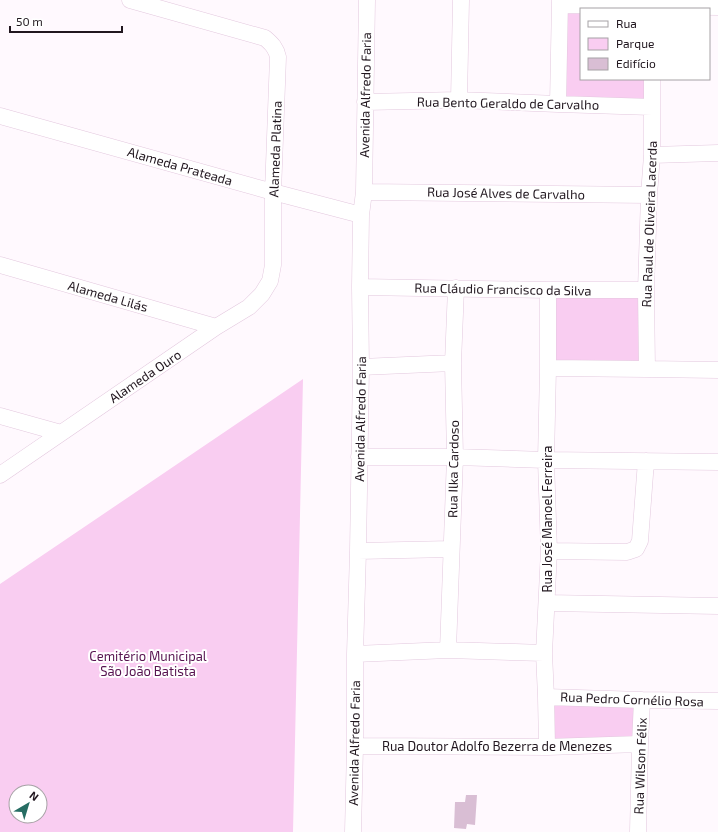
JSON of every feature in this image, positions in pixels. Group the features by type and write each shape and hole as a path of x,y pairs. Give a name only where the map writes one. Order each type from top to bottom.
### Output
{"street":[{"name":"Alameda Platina","path":"130,0 265,38 276,50 278,57 273,192 273,265"},
{"path":"459,100 462,0"},
{"name":"Avenida Alfredo Faria","path":"353,832 361,367 361,215 364,192 368,2"},
{"path":"558,104 560,2 654,8 718,7"},
{"name":"Rua Raul de Oliveira Lacerda","path":"647,369 646,290 649,195 652,155 652,80"},
{"name":"Rua Bento Geraldo de Carvalho","path":"365,102 459,100 652,107"},
{"name":"Alameda Prateada","path":"0,116 361,215"},
{"path":"652,155 718,152"},
{"name":"Rua José Alves de Carvalho","path":"364,192 649,195"},
{"name":"Alameda Lilás","path":"0,265 216,327"},
{"name":"Alameda Ouro","path":"0,475 216,327 249,307 262,294 270,281 273,265"},
{"name":"Rua Cláudio Francisco da Silva","path":"360,287 646,290"},
{"name":"Rua Ilka Cardoso","path":"448,650 454,457 453,363 456,288"},
{"name":"Rua José Manoel Ferreira","path":"547,747 544,653 549,551 546,460 548,290"},
{"path":"361,367 453,363"},
{"path":"548,368 718,370"},
{"path":"0,416 61,433"},
{"path":"359,457 454,457 546,460 718,462"},
{"path":"549,551 627,552 636,549 640,540 646,461"},
{"path":"358,551 451,549"},
{"path":"547,603 718,606"},
{"path":"355,654 448,650 544,653"},
{"name":"Rua Pedro Cornélio Rosa","path":"546,697 718,701"},
{"name":"Rua Wilson Félix","path":"638,832 642,700"},
{"name":"Rua Doutor Adolfo Bezerra de Menezes","path":"355,746 547,747 640,744"}],"green space":[{"path":"560,5 580,9 580,80 652,80 652,107 558,104"},
{"path":"548,290 646,290 647,369 548,368"},
{"name":"Cemitério Municipal São João Batista","path":"303,379 293,832 0,832 0,584"},
{"path":"546,697 642,700 640,744 547,747"}],"building":[{"path":"466,795 477,795 475,825 467,824 466,829 454,828 455,802 465,802"}]}
